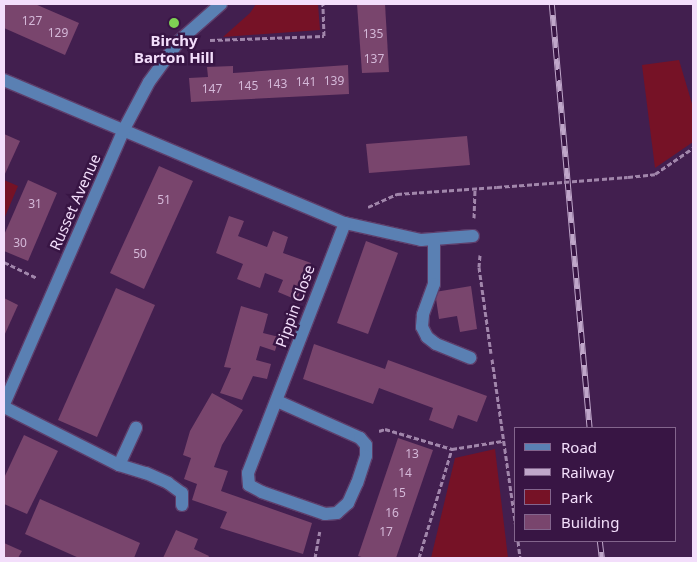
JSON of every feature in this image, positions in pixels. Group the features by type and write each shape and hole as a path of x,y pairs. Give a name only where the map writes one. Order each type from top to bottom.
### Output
{"street":[{"name":"Russet Avenue","path":"4,405 123,131 149,82 179,41 221,4"},
{"path":"4,80 341,222 421,240 434,241 473,236"},
{"name":"Pippin Close","path":"325,514 262,492 249,485 248,473 277,401 341,222"},
{"path":"434,241 434,284 423,315 422,327 427,337 436,344 470,358"},
{"path":"277,401 360,438 366,445 366,456 348,503 337,513 325,514"},
{"path":"4,405 52,433 119,465 146,473 168,483 182,493 182,505"},
{"path":"119,465 136,428"}],"path":[{"path":"179,41 324,36 323,4"},
{"path":"341,222 397,194 497,188 654,174 693,148"},
{"path":"475,188 473,236 480,251 479,267 514,516"},
{"path":"4,262 56,286"},
{"path":"360,438 384,429 452,449 502,441"},
{"path":"419,558 452,449"},
{"path":"315,558 325,514"},
{"path":"518,542 520,558"}],"green space":[{"path":"256,4 318,4 320,30 223,37 250,13"},
{"path":"679,60 693,107 693,142 655,168 642,65"},
{"path":"4,180 18,186 4,219"},
{"path":"495,449 508,558 431,558 455,458"}],"building":[{"path":"4,4 35,4 79,23 65,55 4,28"},
{"path":"357,4 385,4 389,72 362,73"},
{"path":"348,65 349,94 191,102 189,78 208,77 207,67 233,66 233,73"},
{"path":"4,134 20,141 4,176"},
{"path":"467,136 470,165 369,173 366,144"},
{"path":"159,166 193,181 144,289 110,273"},
{"path":"28,180 57,193 28,261 4,251 4,235"},
{"path":"229,216 244,221 238,236 267,247 273,231 288,237 283,253 311,263 297,300 278,292 283,280 265,273 260,288 237,279 243,264 216,253"},
{"path":"366,241 398,253 368,334 337,323"},
{"path":"471,286 477,329 460,332 457,316 439,319 435,292"},
{"path":"116,288 155,305 97,437 58,420"},
{"path":"4,298 18,305 4,336"},
{"path":"241,306 268,314 263,333 279,337 275,351 260,346 256,360 271,364 267,379 253,376 242,400 220,393 231,368 224,367"},
{"path":"314,344 385,369 388,360 487,396 477,422 458,415 453,429 429,420 433,408 379,388 373,404 303,379"},
{"path":"212,393 243,410 222,445 214,467 228,471 221,491 312,523 303,554 220,528 227,512 192,500 197,484 184,479 191,458 183,455 190,431"},
{"path":"24,435 58,451 27,514 4,504 4,478"},
{"path":"398,438 433,450 396,558 365,558 358,556"},
{"path":"40,499 140,543 134,558 79,558 25,534"},
{"path":"176,530 198,539 194,549 209,556 208,558 163,558"},
{"path":"4,543 22,551 18,558 4,558"}],"railway":[{"path":"552,4 590,427"},
{"path":"600,542 602,558"}],"place":[{"name":"Birchy Barton Hill","path":"174,23"}]}
